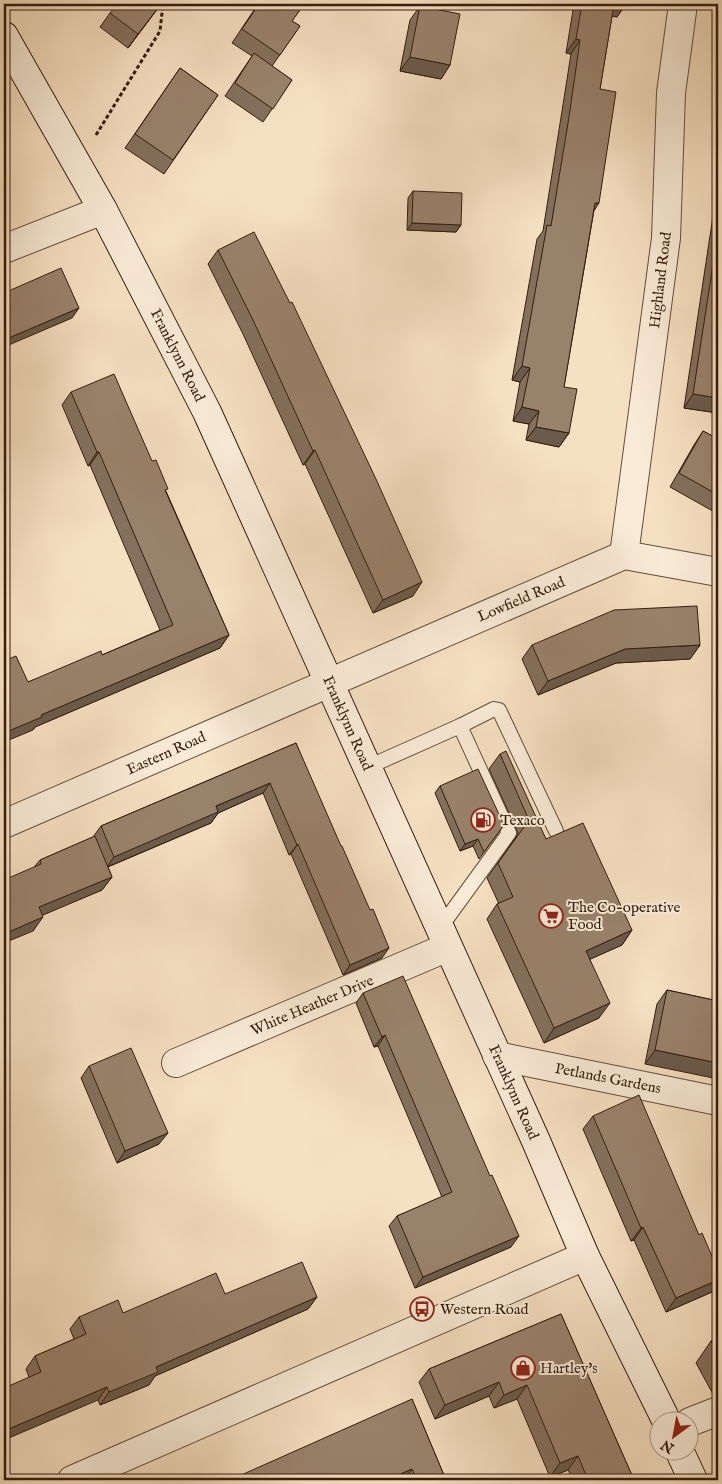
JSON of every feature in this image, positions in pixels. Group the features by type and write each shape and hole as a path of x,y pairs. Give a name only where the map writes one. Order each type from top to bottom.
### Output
{"street":[{"name":"Highland Road","path":"624,555 666,238 671,93 683,4"},
{"name":"Franklynn Road","path":"4,36 103,210 207,412 536,1141 585,1256 662,1412"},
{"path":"4,250 103,210"},
{"path":"624,555 718,572"},
{"name":"Lowfield Road","path":"329,682 624,555"},
{"name":"Eastern Road","path":"4,824 329,682"},
{"name":"White Heather Drive","path":"176,1063 444,938"},
{"name":"Petlands Gardens","path":"497,1056 718,1101"},
{"path":"72,1480 585,1256"},
{"path":"700,1418 718,1411"},
{"path":"685,1462 693,1480"}],"lane":[{"path":"368,767 494,709 499,710 556,831"},
{"path":"444,938 509,833 460,726"}],"path":[{"path":"78,165 160,30 163,4"}],"building":[{"path":"117,4 161,4 138,34 110,13"},
{"path":"259,4 304,4 292,21 300,26 280,55 242,29"},
{"path":"582,4 614,4 600,89 616,92 599,203 595,203 564,387 577,389 569,433 536,427 539,411 522,407 530,368 522,366 547,225 551,226 580,40 576,39"},
{"path":"420,6 460,14 450,65 410,57"},
{"path":"254,53 292,80 273,109 235,83"},
{"path":"180,68 218,95 173,160 135,134"},
{"path":"413,191 462,193 461,225 412,223"},
{"path":"254,232 290,303 292,302 376,479 422,582 383,600 315,450 313,451 253,320 218,250"},
{"path":"718,232 718,398 693,394"},
{"path":"61,268 79,308 4,340 4,293"},
{"path":"114,374 152,461 156,460 168,489 165,490 229,635 41,715 42,717 4,733 4,661 16,656 28,682 101,651 102,655 173,625 99,452 97,452 71,392"},
{"path":"703,431 718,439 718,495 679,473"},
{"path":"697,606 700,645 625,649 548,681 532,645 614,610"},
{"path":"296,743 370,910 373,909 389,948 350,965 270,783 216,806 218,812 114,857 101,826"},
{"name":"The Co-operative Food","path":"506,751 546,839 583,823 632,930 586,951 610,1003 554,1028 497,904 513,897 498,863 527,823 528,818 500,754"},
{"path":"478,769 504,825 484,852 478,839 465,844 440,786"},
{"path":"95,836 112,877 39,907 43,917 4,934 4,880 41,864 40,860"},
{"path":"403,976 490,1176 492,1175 519,1236 423,1277 397,1216 452,1192 385,1035 382,1037 363,993"},
{"path":"667,990 718,1001 718,1063 655,1050"},
{"path":"131,1048 168,1133 125,1151 89,1066"},
{"path":"639,1095 699,1235 702,1233 718,1270 718,1280 676,1298 643,1227 641,1228 593,1116"},
{"path":"302,1262 317,1297 156,1367 158,1372 109,1392 107,1387 4,1431 4,1388 41,1372 35,1356 86,1334 79,1317 118,1300 123,1313 216,1273 225,1294"},
{"path":"561,1314 634,1480 588,1480 578,1456 560,1463 527,1385 504,1395 499,1382 445,1405 429,1369"},
{"path":"718,1337 718,1354 711,1341"},
{"path":"412,1399 446,1480 417,1480 412,1469 386,1480 230,1480"}],"place":[{"name":"Texaco","path":"483,820"},
{"name":"The Co-operative Food","path":"551,916"},
{"name":"Western Road","path":"422,1309"},
{"name":"Hartley's","path":"523,1368"}]}
